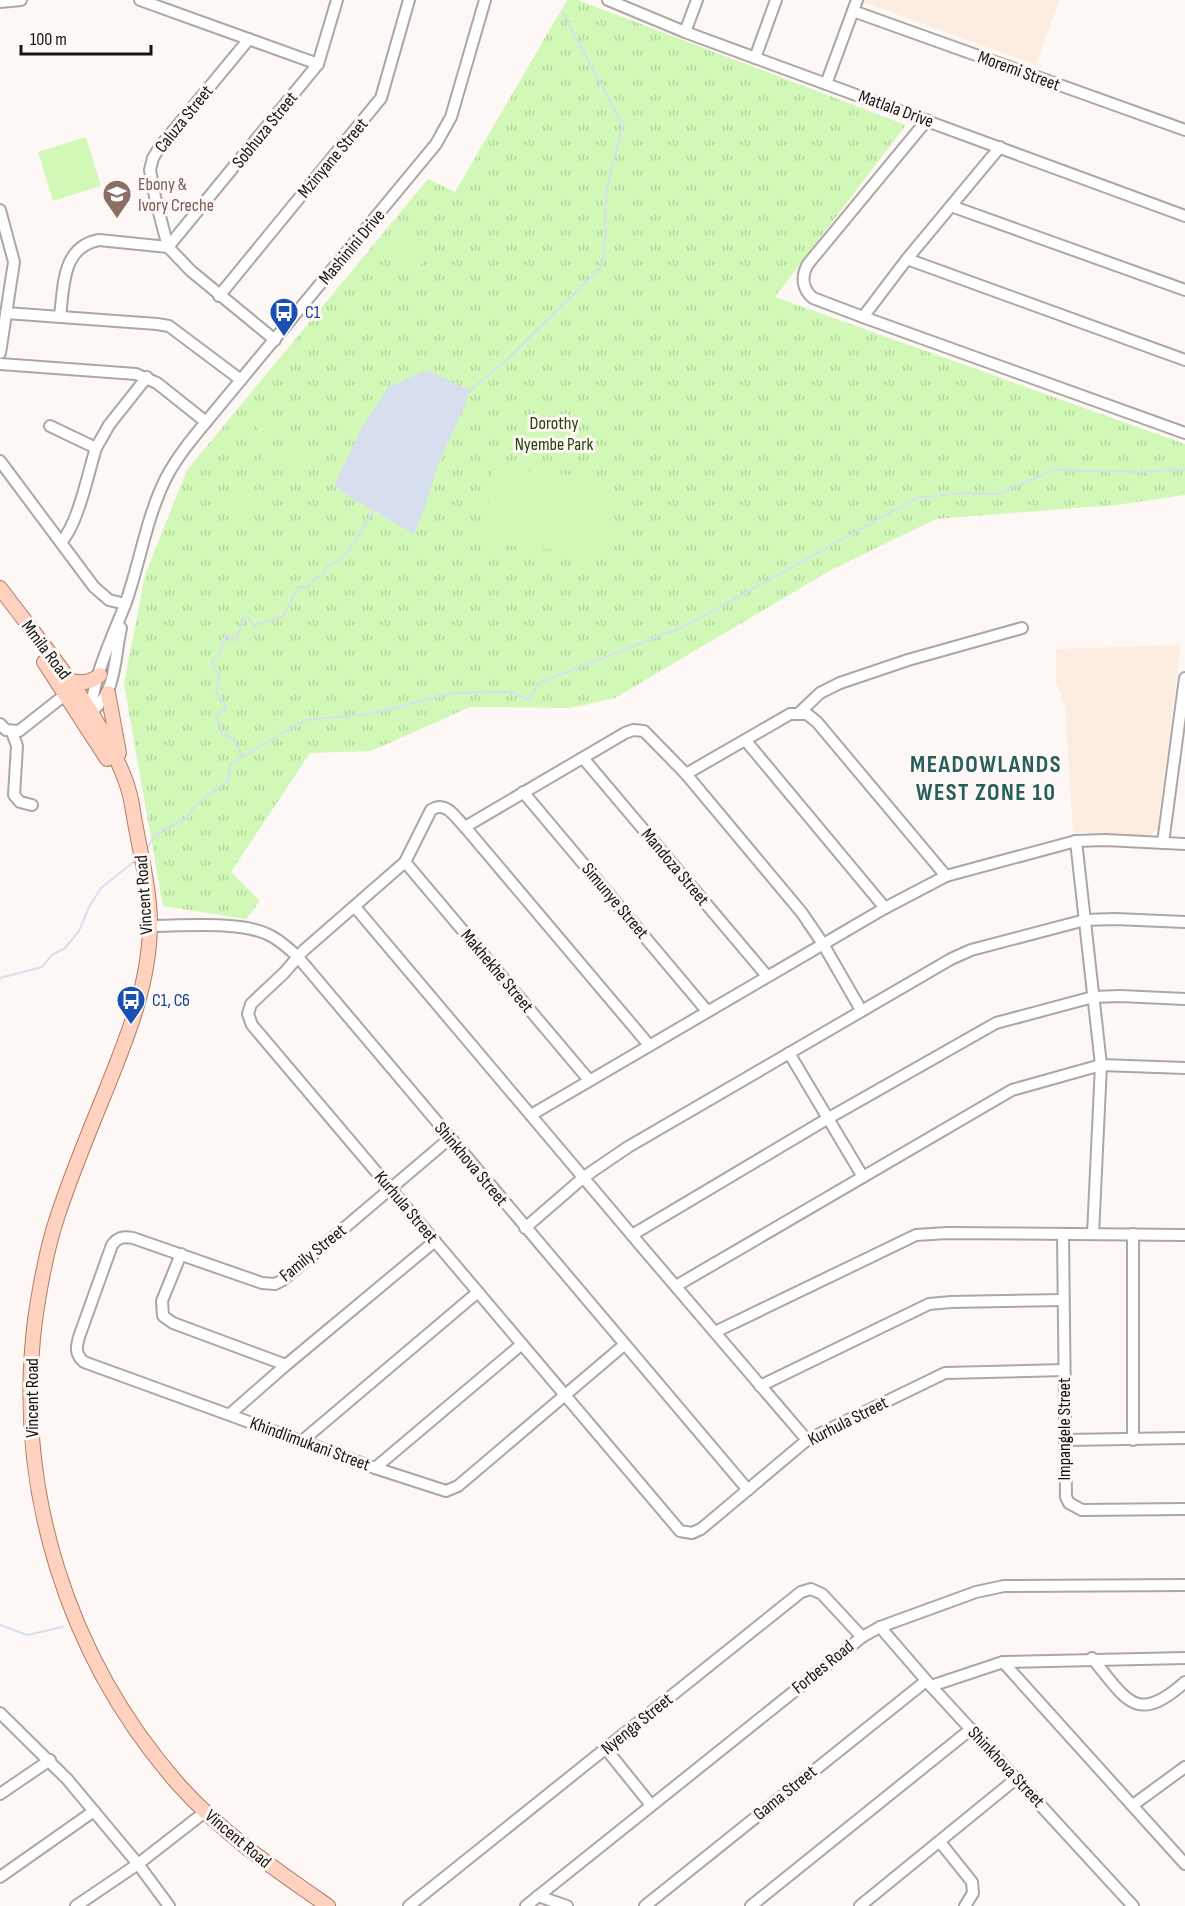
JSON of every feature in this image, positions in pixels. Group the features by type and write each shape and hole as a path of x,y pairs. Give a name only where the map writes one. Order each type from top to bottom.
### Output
{"main road":[{"name":"Mmila Road","path":"0,588 67,687 76,710"},
{"name":"Mmila Road","path":"0,598 67,687 91,712"},
{"path":"67,687 92,681 99,675"},
{"path":"108,693 117,769"},
{"name":"Vincent Road","path":"76,710 117,769"},
{"name":"Vincent Road","path":"91,712 110,746 134,815 147,885 150,926 145,969 131,1025 69,1185 44,1265 31,1352 30,1423 37,1481 48,1541 76,1622 105,1681 154,1755 205,1812 265,1863 322,1902 337,1906"}],"street":[{"path":"0,3 21,0"},
{"path":"140,0 318,64"},
{"name":"Sobhuza Street","path":"168,247 318,64 337,0"},
{"name":"Mzinyane Street","path":"219,296 381,98 410,0"},
{"name":"Mashinini Drive","path":"91,712 99,675 166,480 185,448 436,144 450,117 485,0"},
{"path":"685,32 697,0"},
{"path":"755,58 776,0"},
{"name":"Matlala Drive","path":"611,1 685,32 1185,216"},
{"path":"826,84 855,5"},
{"name":"Moremi Street","path":"855,5 1185,130"},
{"name":"Caluza Street","path":"249,39 159,147 150,170 154,197 168,247 219,296 274,340"},
{"path":"927,120 804,271 804,285 808,293 813,298 863,317 1185,434"},
{"path":"863,317 907,259 1000,147"},
{"path":"951,206 1185,290"},
{"path":"0,210 14,262 0,353"},
{"path":"60,316 66,271 70,260 88,242 99,240 168,247"},
{"path":"907,259 1185,360"},
{"path":"6,313 169,326 241,380"},
{"path":"0,364 136,374 147,377 206,422"},
{"path":"61,542 73,523 96,448 109,425 147,377"},
{"path":"50,426 96,448"},
{"path":"0,461 100,593 109,600 125,604"},
{"name":"Mashinini Drive","path":"108,693 125,604"},
{"path":"800,712 820,693 840,683 908,660 1022,628"},
{"path":"1163,843 1185,678"},
{"path":"0,724 6,730 19,731 67,687"},
{"path":"76,710 91,712 101,704 108,693"},
{"path":"686,774 790,714 800,712 811,716 946,876"},
{"path":"465,827 625,733 639,730 649,734 686,774 802,914 823,944 861,1011"},
{"path":"12,732 17,746 14,795 20,802 32,805"},
{"path":"746,741 885,908"},
{"name":"Mandoza Street","path":"583,758 767,976"},
{"name":"Simunye Street","path":"523,792 707,1011"},
{"name":"Kurhula Street","path":"649,1045 465,827 448,808 442,806 431,810 405,862 297,956 284,973 251,1004 248,1014 250,1020 391,1189 680,1531 692,1533 701,1529 807,1440 945,1373 1064,1370"},
{"path":"1076,841 1101,1065 1093,1234"},
{"path":"531,1115 885,908 946,876 1076,841 1185,844"},
{"name":"Makhekhe Street","path":"405,862 589,1080"},
{"path":"355,907 807,1440"},
{"path":"525,1228 584,1177 628,1147 951,959 971,950 1085,920 1185,922"},
{"name":"Shinkhova Street","path":"150,926 250,928 280,941 297,956 748,1490"},
{"path":"632,1235 987,1027 1004,1020 1094,997 1185,999"},
{"path":"789,1053 863,1178"},
{"path":"676,1286 1012,1090 1101,1065 1185,1068"},
{"name":"Family Street","path":"118,1239 127,1237 262,1283 275,1284 284,1280 450,1139"},
{"path":"715,1332 916,1235 947,1233 1185,1235"},
{"path":"1133,1234 1133,1440"},
{"name":"Impangele Street","path":"1063,1235 1066,1497 1069,1503 1076,1508 1091,1510 1185,1509"},
{"name":"Khindlimukani Street","path":"118,1239 112,1245 76,1347 79,1358 84,1362 441,1490 452,1490 624,1345"},
{"path":"230,1414 435,1241"},
{"path":"181,1254 162,1301 163,1316 173,1323 286,1365"},
{"path":"302,1441 478,1292"},
{"path":"760,1386 929,1304 1063,1300"},
{"path":"375,1468 522,1344"},
{"path":"1065,1440 1185,1438"},
{"name":"Forbes Road","path":"526,1906 862,1637 880,1628 976,1592 1004,1586 1185,1585"},
{"name":"Nyenga Street","path":"410,1906 807,1589 817,1590 822,1594 862,1637"},
{"name":"Shinkhova Street","path":"880,1628 1133,1906"},
{"name":"Gama Street","path":"645,1906 928,1683 1002,1662 1185,1658"},
{"path":"1092,1659 1120,1692 1142,1705 1157,1703 1185,1682"},
{"path":"1002,1662 1183,1857"},
{"path":"0,1713 50,1760 138,1864 169,1906"},
{"path":"751,1906 971,1729"},
{"path":"606,1749 651,1805"},
{"path":"0,1794 50,1760"},
{"path":"1133,1805 1185,1767"},
{"path":"860,1906 1017,1778"},
{"path":"0,1877 94,1811"},
{"path":"76,1906 138,1864 205,1812"},
{"path":"940,1842 972,1882 973,1893 965,1906"},
{"path":"538,1896 567,1906"}],"shaded area":[{"path":"864,0 1059,0 1036,65 863,2"},
{"path":"1181,645 1157,830 1147,836 1073,832 1065,708 1056,680 1056,649"}],"green space":[{"name":"Dorothy Nyembe Park","path":"567,0 578,0 906,125 775,297 1185,444 1185,495 1116,505 936,519 831,570 615,698 571,708 470,707 371,751 310,753 231,872 260,901 246,919 163,906 124,684 145,575 187,470 428,179 455,192"},
{"path":"86,137 101,186 53,201 38,152"},
{"path":"399,232 427,257 414,272 386,247"},
{"path":"260,419 287,423 285,439 257,435"},
{"path":"264,447 305,451 303,472 262,467"},
{"path":"493,467 614,480 606,555 485,543"},
{"path":"230,487 272,491 269,513 228,508"}],"water":[{"path":"427,370 469,390 464,408 438,464 414,534 334,486 359,433 388,387"}],"waterway":[{"path":"469,391 510,357 602,266 605,204 609,178 623,126 563,13"},
{"path":"145,852 155,835 187,818 197,804 229,780 230,764 305,720 371,714 451,693 512,692 530,700 537,684 689,624 917,498 965,493 998,494 1054,470 1138,472 1185,469"},
{"path":"242,756 233,738 222,734 217,716 226,707 216,692 220,676 211,662 221,653 225,635 236,641 243,619 250,619 253,626 283,616 298,587 309,587 315,578 324,575 328,565 335,563 348,551 374,509"},
{"path":"0,978 42,967 52,955 65,948 79,931 89,907 101,888 136,860"},
{"path":"0,1625 27,1635 63,1627"}],"place":[{"name":"Ebony & Ivory Creche","path":"117,220"},
{"name":"C1","path":"284,338"},
{"name":"C1, C6","path":"131,1026"}],"district":[{"name":"MEADOWLANDS WEST ZONE 10","path":"986,778"}]}
